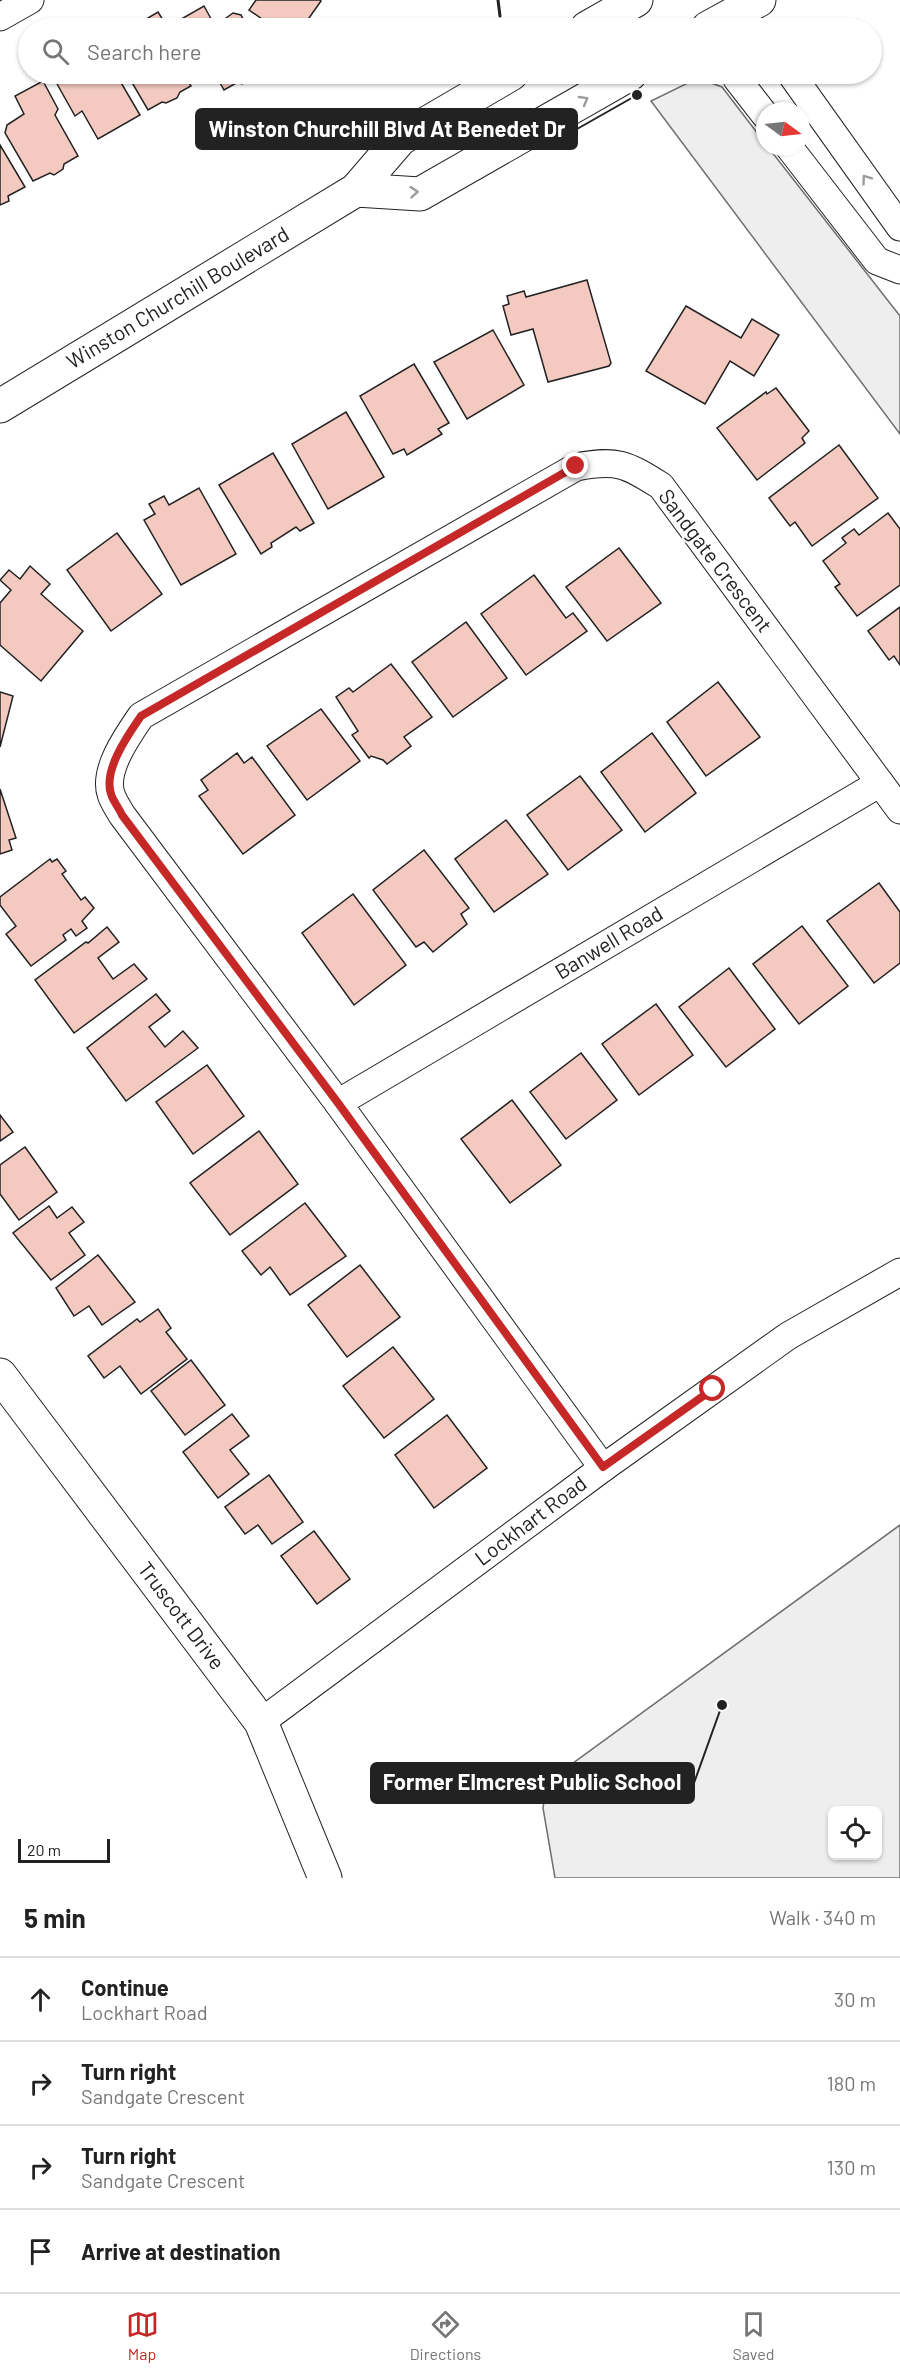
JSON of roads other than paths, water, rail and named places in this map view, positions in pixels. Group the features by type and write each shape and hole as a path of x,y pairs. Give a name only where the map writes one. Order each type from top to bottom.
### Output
{"main road":[{"path":"604,18 636,0"},
{"path":"727,18 759,0"},
{"name":"Winston Churchill Boulevard","path":"0,406 356,190 400,139 494,84"},
{"path":"356,190 420,194 612,84"},
{"name":"Truscott Drive","path":"0,1375 261,1722 325,1878"}],"street":[{"path":"0,17 30,0"},
{"path":"743,84 756,102"},
{"path":"797,84 900,227"},
{"path":"796,156 877,261 900,270"},
{"name":"Sandgate Crescent","path":"603,1467 338,1103 122,815 110,792 113,765 125,740 141,716 576,466 607,461 633,468 661,486 900,810"},
{"name":"Banwell Road","path":"338,1103 880,783"},
{"name":"Lockhart Road","path":"261,1722 603,1467 788,1336 900,1272"}],"place":[{"name":"Winston Churchill Blvd At Benedet Dr","path":"637,95"},
{"name":"Former Elmcrest Public School","path":"722,1705"}]}
